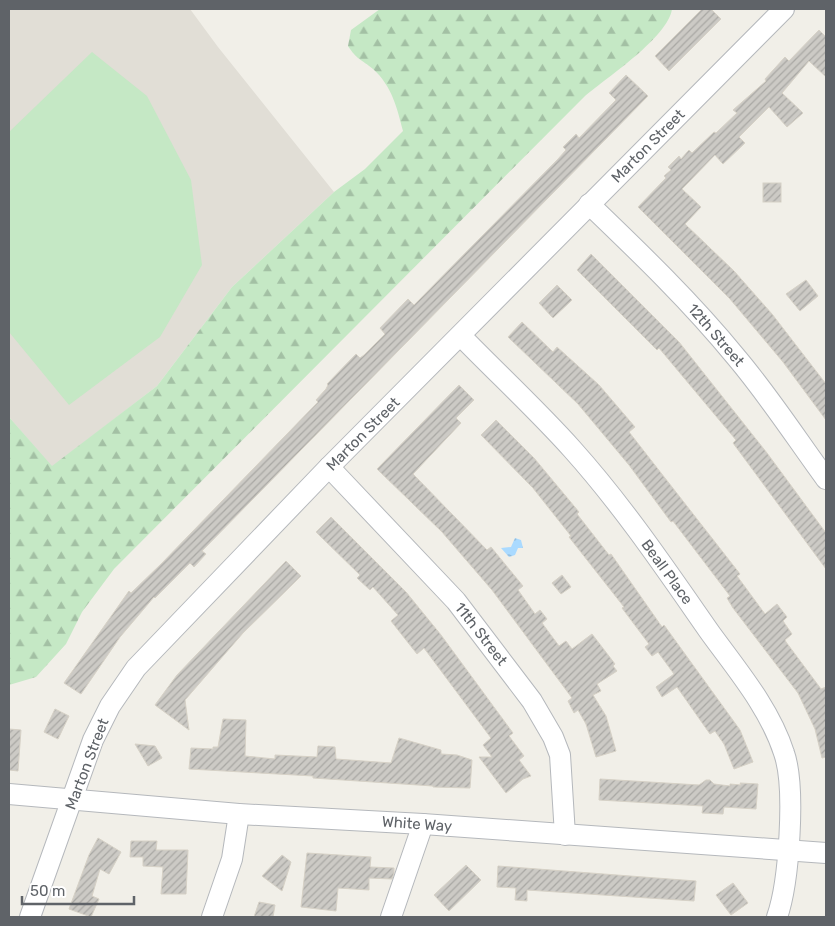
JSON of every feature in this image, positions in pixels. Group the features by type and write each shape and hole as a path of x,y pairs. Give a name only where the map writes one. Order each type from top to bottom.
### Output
{"street":[{"name":"Marton Street","path":"30,917 102,720 136,668 330,467 784,9"},
{"name":"12th Street","path":"589,204 653,264 716,332 780,414 826,479"},
{"name":"Beall Place","path":"461,336 572,449 605,488 650,547 770,720 785,754 790,773 791,796 785,882 777,917"},
{"name":"11th Street","path":"330,467 456,601 537,709 553,737 560,755 565,835"},
{"name":"White Way","path":"9,794 239,814 422,824 826,854"},
{"path":"212,917 232,859 239,814"},
{"path":"391,917 422,824"}],"shaded area":[{"path":"9,9 190,9 334,192 232,287 157,386 52,467 9,417"}],"green space":[{"path":"380,9 672,9 668,20 649,44 622,68 585,96 114,569 82,612 66,644 36,677 9,685 9,417 52,466 157,386 232,287 334,192 365,169 403,131 396,106 385,83 348,46 351,30"},
{"path":"92,52 147,96 191,180 202,265 160,337 69,405 9,332 9,132"}],"water":[{"path":"515,538 521,540 523,548 518,548 515,555 509,557 501,548 511,547"}],"building":[{"path":"702,9 711,9 721,19 669,71 655,56"},
{"path":"819,30 826,37 826,77 809,61 782,93 803,113 787,127 769,107 739,137 745,143 723,164 715,155 682,189 701,207 685,224 734,271 772,314 826,384 826,420 783,362 730,299 638,207 666,178 664,176 671,170 668,167 679,156 681,159 689,150 692,153 714,132 716,133 737,113 733,110 766,81 765,79 785,57 789,61"},
{"path":"626,75 648,96 202,551 206,554 194,567 190,563 154,597 120,637 81,694 64,683 129,591 131,593 161,564 318,402 316,400 326,389 327,384 356,354 360,358 385,334 380,328 408,299 414,305 558,159 566,150 563,147 576,134 579,138 616,100 609,93"},
{"path":"763,183 781,183 781,202 763,202"},
{"path":"591,254 679,342 767,453 826,533 826,569 733,443 736,440 659,348 657,350 577,270"},
{"path":"806,280 818,296 800,311 786,294"},
{"path":"557,285 572,300 553,318 539,303"},
{"path":"522,322 553,352 557,347 599,385 635,427 629,432 740,574 737,576 765,614 777,604 787,617 783,621 792,634 785,640 786,642 821,689 826,687 826,757 822,758 815,729 798,693 733,608 727,598 730,596 673,521 671,522 629,465 578,404 508,337"},
{"path":"459,385 474,400 456,418 461,423 413,474 487,550 491,547 523,586 518,590 535,614 540,610 547,619 542,623 559,646 566,641 572,649 592,634 615,664 613,666 617,671 597,684 601,691 593,695 606,716 616,751 596,757 586,724 578,710 574,713 568,701 572,698 492,590 442,532 377,469"},
{"path":"496,420 534,458 579,512 577,514 609,555 611,554 662,627 664,625 740,730 753,762 734,769 724,744 715,731 710,734 677,687 662,697 656,687 674,674 658,652 652,656 645,647 649,644 622,608 624,607 533,488 481,435"},
{"path":"331,517 406,592 441,635 513,733 509,736 524,756 519,760 531,776 523,779 506,793 479,757 492,757 483,745 491,738 424,648 417,654 391,621 398,615 373,587 370,590 357,578 360,575 316,532"},
{"path":"286,561 301,576 243,633 185,700 189,730 155,705 177,675"},
{"path":"562,575 571,587 561,594 552,583"},
{"path":"55,709 69,716 58,739 44,732"},
{"path":"223,719 246,720 245,756 275,759 275,755 317,757 318,746 335,747 336,759 391,763 399,738 441,750 441,754 457,755 472,760 470,788 189,769 191,748 213,749 213,747 218,747"},
{"path":"9,729 21,730 18,771 9,770"},
{"path":"135,744 155,746 162,758 148,766"},
{"path":"600,779 699,785 706,780 710,780 714,784 730,786 730,784 741,785 740,783 758,784 756,809 724,807 723,814 702,813 703,806 599,800"},
{"path":"98,838 121,852 109,874 100,869 92,896 99,899 91,917 69,909 89,855"},
{"path":"131,841 157,841 156,850 188,850 186,894 161,894 163,867 143,866 143,857 130,857"},
{"path":"307,853 371,857 370,867 394,868 394,873 392,879 369,878 369,890 338,888 336,911 301,907"},
{"path":"282,855 291,862 282,891 262,876"},
{"path":"466,865 481,880 449,911 434,895"},
{"path":"498,866 696,881 694,901 527,890 527,901 515,900 516,888 497,887"},
{"path":"733,883 748,903 731,915 716,895"},
{"path":"259,902 275,905 273,917 254,917"}]}
